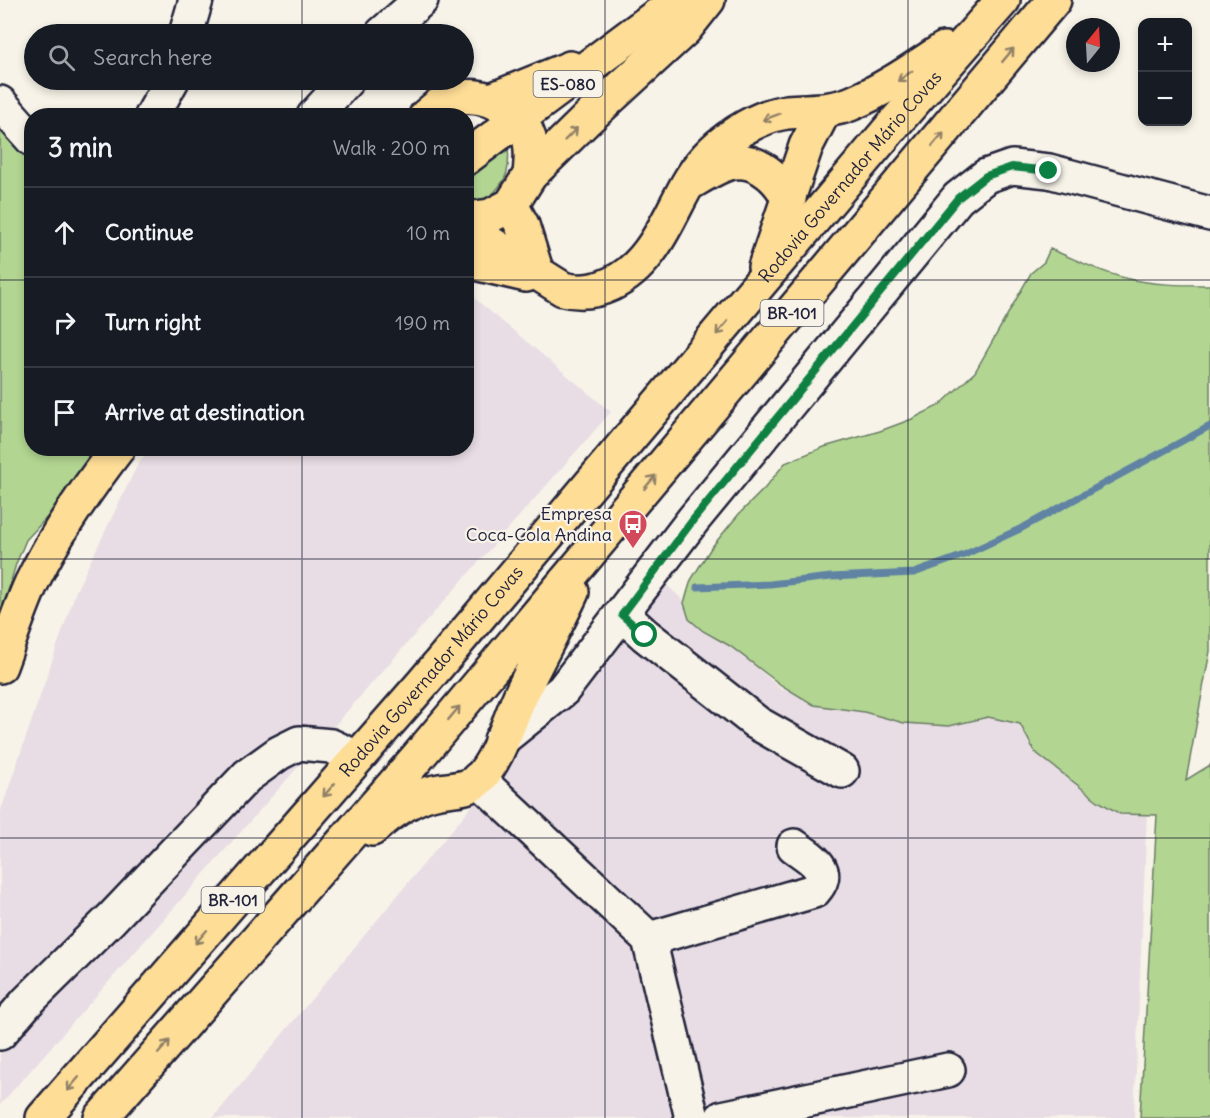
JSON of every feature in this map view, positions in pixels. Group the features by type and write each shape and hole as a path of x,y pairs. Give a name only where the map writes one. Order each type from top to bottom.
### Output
{"main road":[{"name":"ES-080","path":"474,152 678,0"},
{"path":"474,218 490,216 511,205 530,175 685,29 708,0"},
{"name":"BR-101","path":"100,1118 417,758 1054,0"},
{"path":"760,284 806,146 836,108 895,82 995,9"},
{"name":"Rodovia Governador Mário Covas","path":"43,1118 423,682 894,124 995,9"},
{"path":"491,100 616,48"},
{"path":"436,108 442,103 466,96 491,100 507,108 519,120 528,137 532,156 530,175"},
{"path":"474,233 563,289 597,290 621,280 649,252 689,183 710,153 737,132 785,112 836,108 873,112 894,124 900,132 902,141 900,157 742,352 731,385"},
{"path":"689,183 725,164 744,162 769,172 789,199"},
{"path":"511,205 544,275"},
{"path":"474,262 544,275"},
{"path":"0,666 31,585 82,496 112,456"},
{"path":"295,898 395,811 422,796 448,789 466,788 478,779 492,761 529,676 556,628 573,591 613,526"},
{"path":"423,682 412,734 417,758 423,776 438,787 448,789"}],"street":[{"path":"189,24 196,0"},
{"path":"393,24 421,0"},
{"path":"156,108 166,90"},
{"path":"321,108 338,90"},
{"path":"0,103 24,130"},
{"path":"501,740 563,690 693,520 958,198 986,176 1012,167 1049,171 1210,214"},
{"path":"622,615 757,723 842,771"},
{"path":"529,676 563,690"},
{"path":"0,1033 27,1002 111,919 248,776 279,753 299,743 331,746 357,758"},
{"path":"478,779 649,939 692,1118"},
{"path":"649,939 814,891 822,879 822,872 818,864 794,846"},
{"path":"722,1118 812,1109 948,1070"}],"shaded area":[{"path":"474,298 611,412 0,1105 0,813 76,591 139,462 146,456 474,456"},
{"path":"660,579 782,690 1050,691 1147,812 1134,1118 213,1118"}],"green space":[{"path":"0,114 24,140 24,456 92,456 48,516 26,540 16,564 0,618"},
{"path":"508,147 509,157 505,178 484,203 474,204 474,175"},
{"path":"1050,249 1106,272 1135,280 1167,284 1210,285 1210,651 1186,780 1210,765 1210,1118 1140,1118 1157,815 1120,814 1098,801 1035,752 1020,724 988,717 949,726 904,723 864,712 814,705 781,685 730,646 703,631 689,619 684,603 691,580 711,548 785,463 824,447 912,419 940,405 975,372 1031,273 1044,262"}],"waterway":[{"path":"697,587 914,573 964,555 1022,528 1210,426"}],"place":[{"name":"Empresa Coca-Cola Andina","path":"633,550"}],"route":[{"path":"645,635 622,615 693,520 958,198 986,176 1012,167 1049,171"}]}
